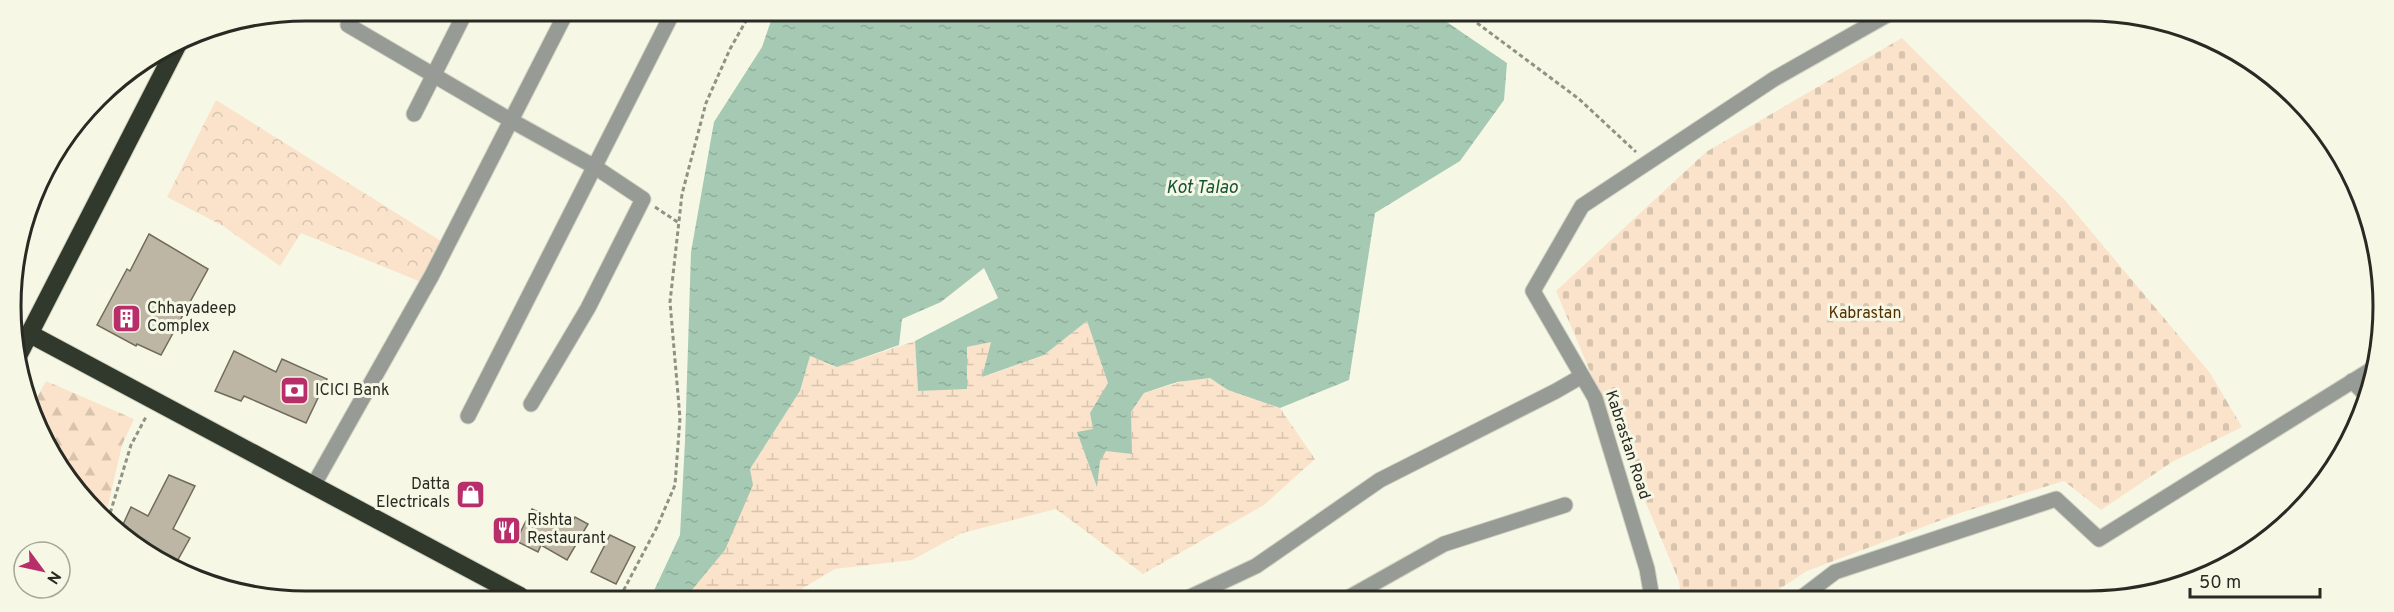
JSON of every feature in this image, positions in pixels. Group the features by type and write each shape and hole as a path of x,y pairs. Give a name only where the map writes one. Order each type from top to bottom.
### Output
{"highway":[{"path":"24,346 173,54"},
{"path":"30,334 511,591"}],"street":[{"path":"350,21 348,25 512,121 596,167 643,199 588,308 531,404"},
{"path":"414,114 461,21"},
{"path":"313,486 432,275 562,21"},
{"path":"468,416 669,21"},
{"path":"1648,163 1774,79 1876,21"},
{"name":"Kabrastan Road","path":"1648,163 1582,206 1533,291 1595,398 1647,569 1651,591"},
{"path":"1810,591 1835,572 2056,499 2099,539 2365,373"},
{"path":"1203,591 1256,567 1380,480 1556,392 1582,376"},
{"path":"2352,381 2360,389"},
{"path":"1360,591 1444,544 1565,505"}],"path":[{"path":"623,591 657,527 675,485 680,418 670,302 682,194 706,103 730,49 746,21"},
{"path":"1474,21 1579,99 1648,163"},
{"path":"643,199 679,223"},
{"path":"110,513 132,445 154,400"}],"green space":[{"name":"Kabrastan","path":"1902,38 2064,199 2210,373 2242,427 2172,462 2101,510 2064,481 1960,513 1807,571 1777,591 1680,591 1679,581 1556,291 1706,152"},
{"path":"216,100 444,243 421,282 301,233 280,266 223,226 167,197"},
{"path":"1087,321 1109,383 1131,412 1144,393 1191,379 1210,378 1228,390 1280,408 1315,459 1264,505 1143,574 1056,509 962,533 912,560 835,569 798,591 692,591 750,469 800,391 810,356 837,367 915,341 918,391 967,388 967,347 991,342 983,377 1044,355"},
{"path":"46,381 134,419 122,445 107,510 69,464 50,432 36,398"}],"water":[{"name":"Kot Talao","path":"771,21 1445,21 1507,63 1504,100 1460,161 1375,213 1349,380 1280,408 1228,390 1210,378 1177,382 1144,393 1131,412 1132,454 1106,451 1100,461 1097,487 1077,432 1093,429 1090,413 1108,383 1087,321 1044,355 982,377 991,342 967,347 967,389 918,391 915,341 998,298 984,268 941,302 902,319 899,345 837,367 810,356 800,391 750,469 753,485 725,550 691,591 654,591 680,535 691,252 714,122 762,47"}],"building":[{"path":"149,234 208,269 161,355 137,344 136,346 97,325 127,269 130,271"},
{"path":"234,351 276,372 282,359 327,379 306,423 244,396 241,401 215,391"},
{"path":"169,475 195,486 173,529 190,538 177,561 123,524 131,507 148,516"},
{"path":"532,509 569,527 575,517 588,524 567,560 541,545 538,552 516,541"},
{"path":"610,535 635,547 616,584 591,572"}],"place":[{"name":"Chhayadeep Complex","path":"126,318"},
{"name":"ICICI Bank","path":"294,391"},
{"name":"Datta Electricals","path":"471,494"},
{"name":"Rishta Restaurant","path":"506,530"}]}
